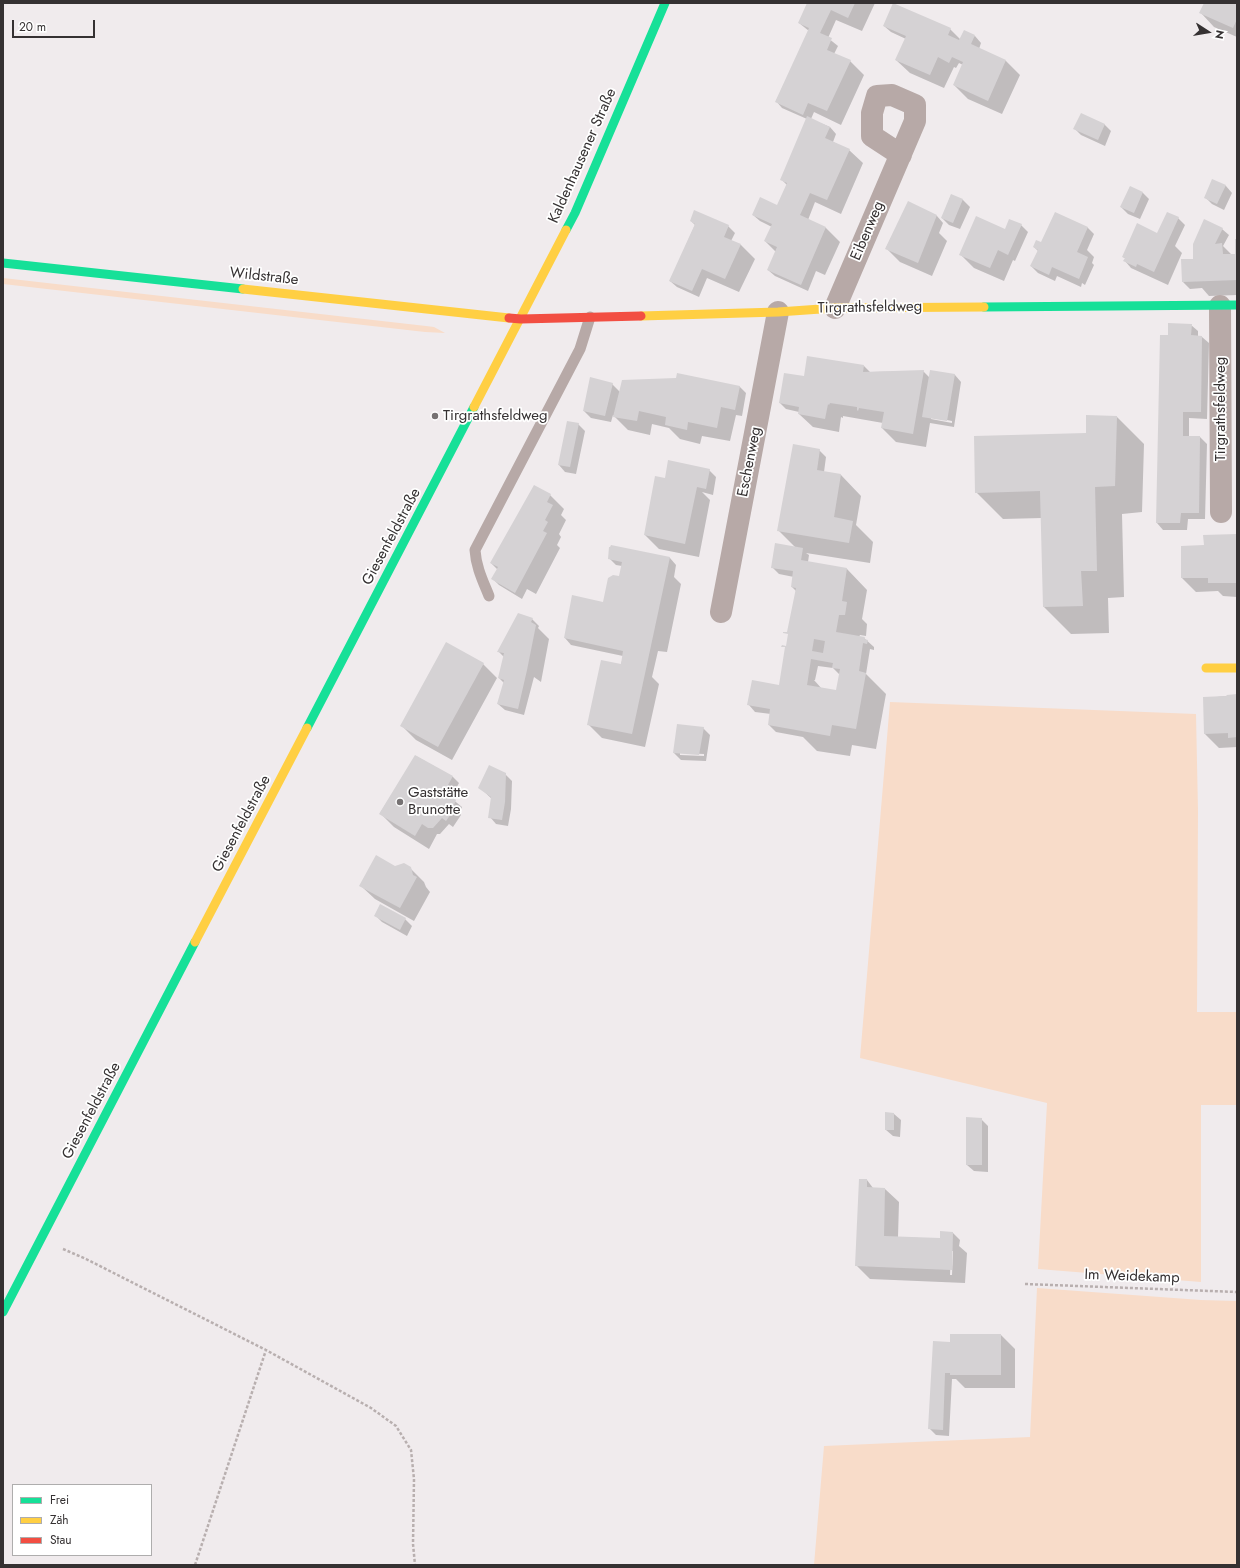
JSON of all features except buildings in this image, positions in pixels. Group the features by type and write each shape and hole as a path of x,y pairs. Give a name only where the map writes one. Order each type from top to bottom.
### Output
{"main road":[{"name":"Kaldenhausener Straße","path":"505,348 575,214 665,3"},
{"name":"Wildstraße","path":"3,263 521,319"},
{"name":"Tirgrathsfeldweg","path":"521,319 778,312 835,308 1228,306"},
{"name":"Giesenfeldstraße","path":"3,1312 505,348"},
{"path":"1206,668 1237,668"}],"street":[{"name":"Eibenweg","path":"835,308 900,154"},
{"name":"Tirgrathsfeldweg","path":"1221,512 1228,306"},
{"name":"Eschenweg","path":"721,612 778,312"}],"lane":[{"path":"489,596 475,559 475,550 580,349 590,317"}],"path":[{"path":"40,1240 86,1259 266,1350 371,1408 396,1426 411,1450 414,1479 413,1544 415,1565"},
{"name":"Im Weidekamp","path":"1025,1284 1237,1292"},
{"path":"195,1565 266,1350"}],"shaded area":[{"path":"3,278 426,326 434,327 445,333 425,332 3,284"},
{"path":"890,702 1196,714 1198,811 1197,1012 1237,1012 1237,1105 1201,1105 1201,1282 1038,1269 1047,1103 860,1058"},
{"path":"1037,1288 1201,1300 1237,1301 1237,1565 814,1565 824,1446 1030,1437"}],"traffic: fast":[{"path":"566,230 575,213 665,3"},
{"path":"3,263 243,289"},
{"path":"984,307 1237,305"},
{"path":"307,728 474,407"},
{"path":"3,1312 195,942"}],"traffic: slow":[{"path":"474,407 566,230"},
{"path":"243,289 509,318"},
{"path":"641,316 778,312 835,308 984,307"},
{"path":"1206,668 1237,668"},
{"path":"195,942 307,728"}],"traffic: jam":[{"path":"509,318 641,316"}],"place":[{"name":"Tirgrathsfeldweg","path":"435,416"},
{"name":"Gaststätte Brunotte","path":"400,802"}]}
